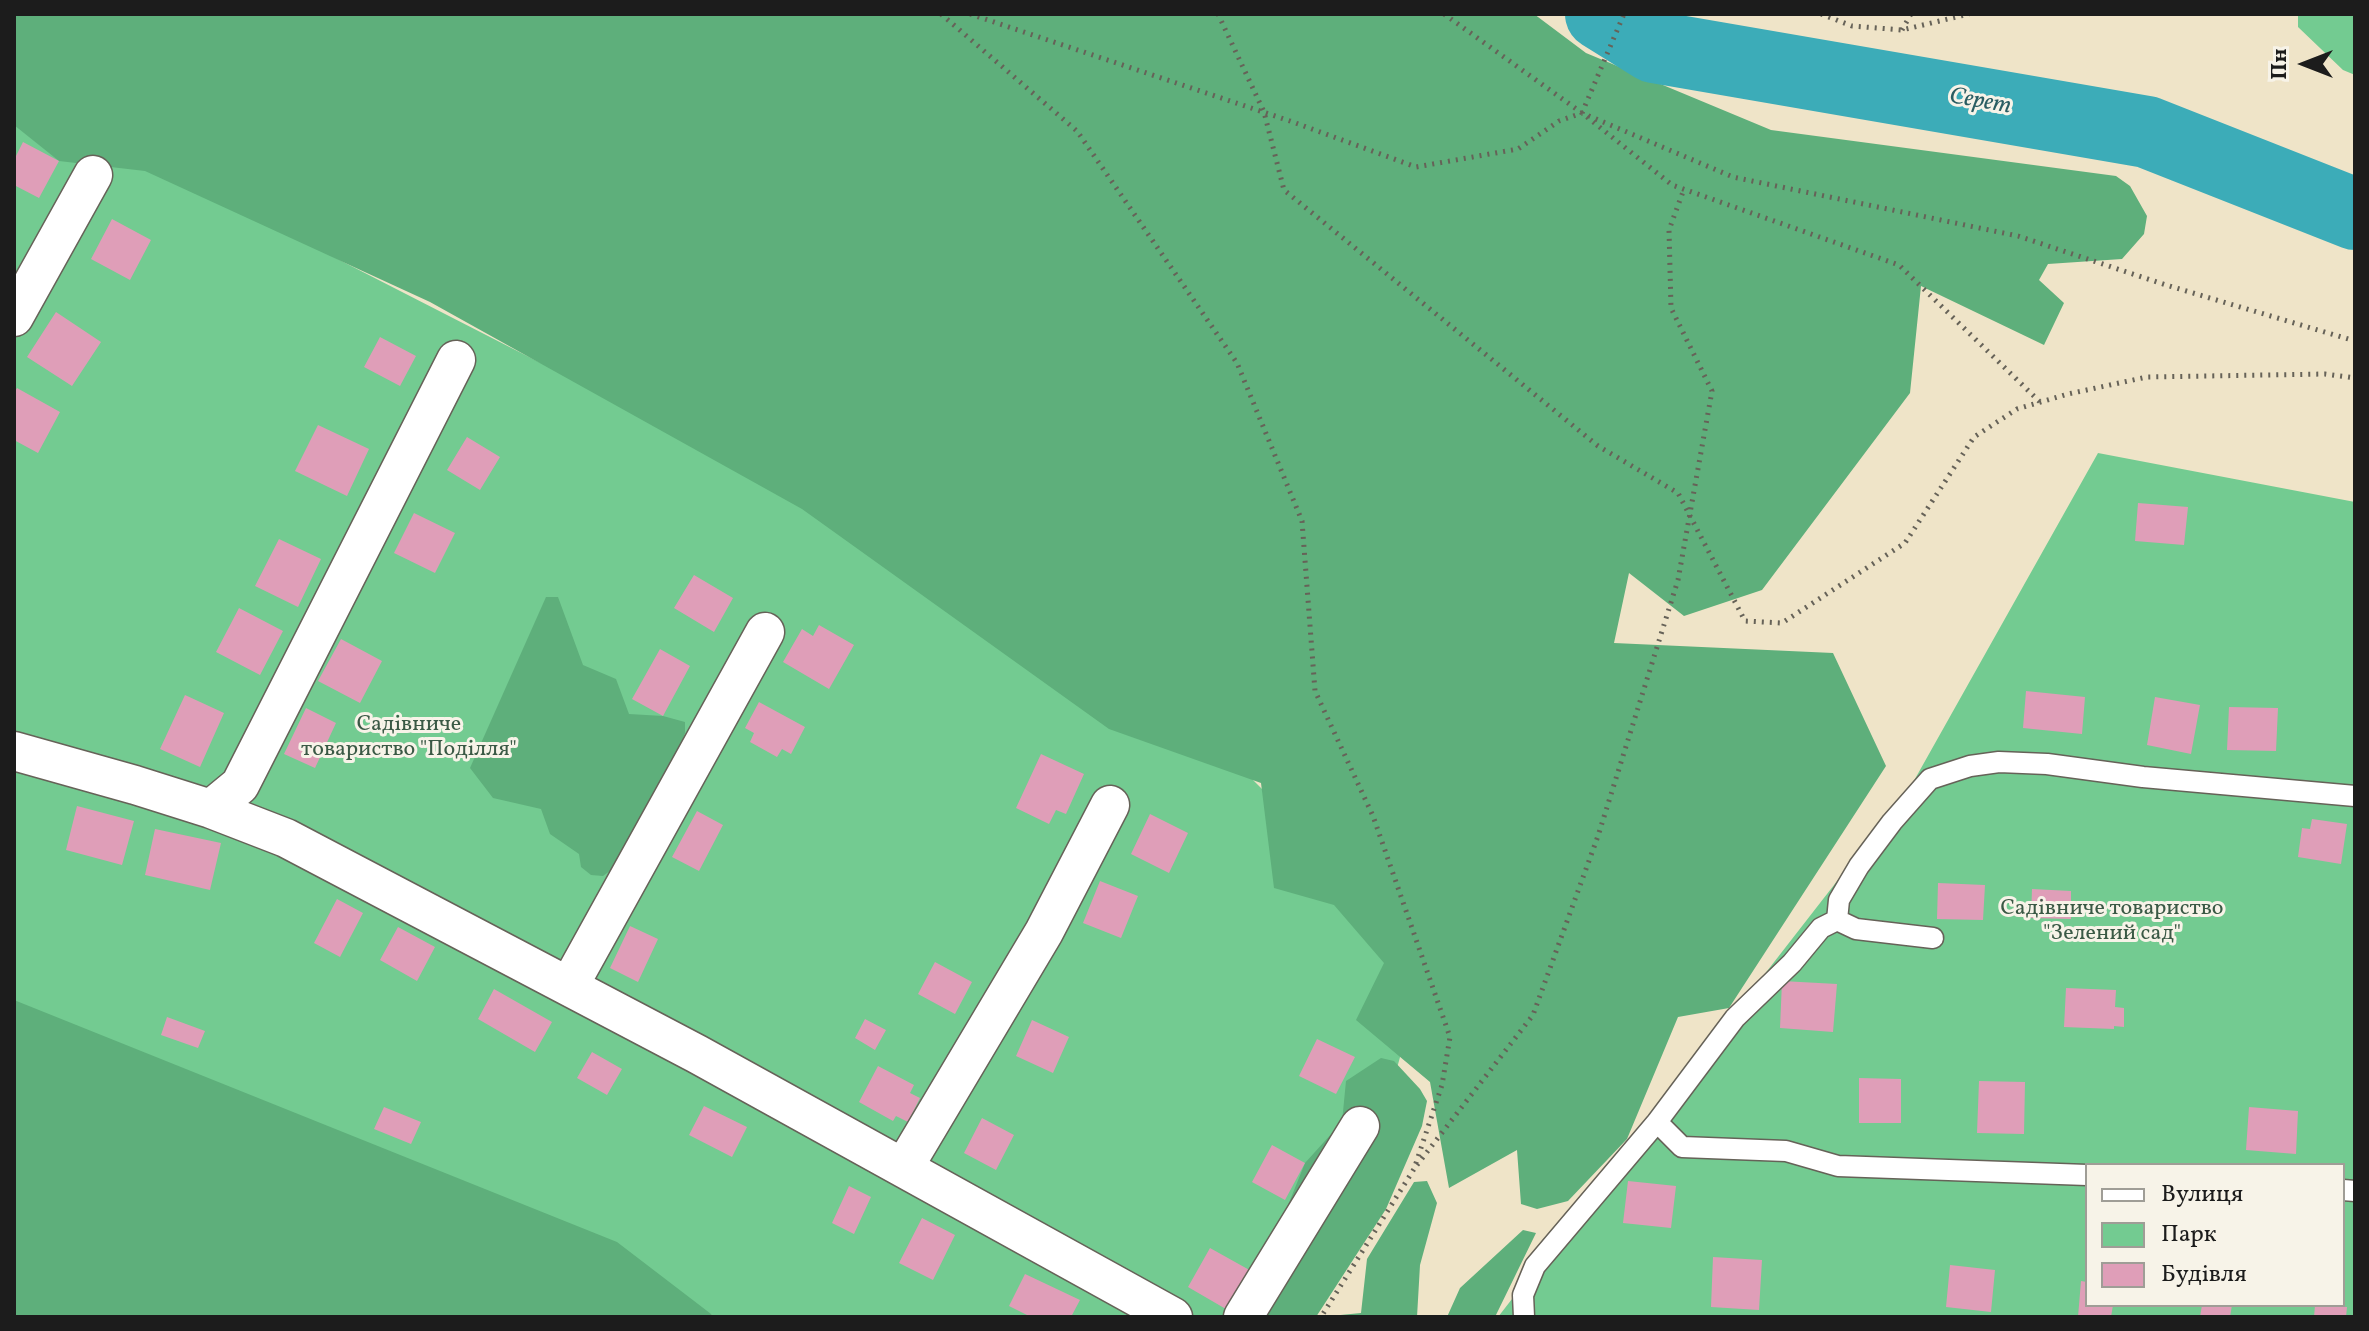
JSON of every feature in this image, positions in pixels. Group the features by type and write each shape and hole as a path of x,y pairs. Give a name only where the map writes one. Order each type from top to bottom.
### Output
{"street":[{"path":"14,317 93,175"},
{"path":"211,809 240,785 456,360"},
{"path":"569,986 765,632"},
{"path":"14,751 211,809 286,838 569,986 1173,1317"},
{"path":"904,1167 1044,932 1110,805"},
{"path":"1243,1317 1360,1126"}],"lane":[{"path":"1837,920 1839,900 1859,866 1892,822 1930,779 1970,766 1999,762 2047,764 2143,777 2355,796"},
{"path":"1837,920 1856,929 1933,938"},
{"path":"1524,1317 1523,1295 1535,1266 1657,1122 1735,1018 1792,963 1821,928 1837,920"},
{"path":"1657,1122 1682,1147 1786,1151 1838,1166 2085,1175"}],"path":[{"path":"941,14 1077,131 1237,363 1302,521 1315,691 1373,816 1450,1037 1442,1085 1414,1169"},
{"path":"970,14 1264,112 1416,167 1518,149 1559,121 1582,113 1733,177 2018,236 2166,285 2355,341"},
{"path":"1218,14 1264,112 1284,190 1598,446 1678,493 1745,621 1782,623 1905,543 1974,437 2017,409 2147,377 2325,374 2355,378"},
{"path":"1444,14 1582,113 1672,185 1899,265 2040,402"},
{"path":"1582,113 1624,14"},
{"path":"1821,14 1852,26 1902,30 1969,14"},
{"path":"1902,30 1911,14"},
{"path":"1321,1317 1414,1169 1533,1015 1598,836 1678,580 1712,391 1671,308 1669,230 1684,189"}],"green space":[{"path":"14,14 1534,14 1586,53 1771,130 2116,176 2130,186 2147,216 2144,234 2122,259 2048,264 2039,280 2064,303 2044,345 1921,286 1910,393 1762,590 1684,616 1629,573 1614,643 1833,653 1886,766 1729,1008 1678,1017 1627,1139 1568,1201 1537,1209 1521,1204 1517,1150 1449,1188 1430,1082 1356,1020 1384,963 1334,905 1274,888 1261,783 1109,729 802,509 430,302 145,171 59,161 14,125"},
{"path":"2298,14 2355,14 2355,75 2343,70 2298,27"},
{"name":"Садівниче товариство \"Поділля\"","path":"14,97 146,161 791,491 1209,736 1381,908 1412,1013 1381,1127 1257,1317 716,1317 563,1234 14,1026"},
{"name":"Садівниче товариство \"Зелений сад\"","path":"2098,453 2355,502 2355,1317 1498,1317 1911,786"},
{"path":"546,597 558,597 583,665 616,679 629,714 663,716 685,722 685,733 677,754 623,861 603,876 591,875 581,867 579,854 550,834 541,809 493,798 470,768"},
{"path":"14,1000 617,1242 715,1317 14,1317"},
{"path":"1381,1058 1394,1061 1427,1101 1422,1126 1386,1209 1316,1317 1243,1317 1305,1163 1342,1122 1346,1081"},
{"path":"1427,1181 1437,1203 1420,1265 1417,1317 1320,1317 1361,1313 1367,1259 1414,1182"},
{"path":"1523,1230 1536,1233 1495,1317 1447,1317 1460,1288"}],"building":[{"path":"23,142 59,161 39,198 14,185 14,160"},
{"path":"112,219 151,240 130,280 91,259"},
{"path":"56,312 101,342 72,386 27,357"},
{"path":"380,337 416,356 400,386 364,367"},
{"path":"17,388 60,412 38,453 14,440 14,393"},
{"path":"318,425 369,449 347,496 295,471"},
{"path":"467,437 500,457 480,490 447,470"},
{"path":"2138,503 2188,507 2184,545 2135,541"},
{"path":"414,513 455,533 435,573 394,553"},
{"path":"279,539 321,559 298,607 255,586"},
{"path":"694,575 733,598 714,632 674,608"},
{"path":"239,608 283,631 260,675 216,652"},
{"path":"819,625 854,645 829,689 783,662 802,629 813,636"},
{"path":"341,639 382,661 360,703 318,681"},
{"path":"660,649 690,666 663,716 632,699"},
{"path":"2026,691 2085,697 2082,734 2023,728"},
{"path":"185,695 224,713 200,767 160,749"},
{"path":"2155,697 2200,705 2191,754 2147,745"},
{"path":"759,702 805,727 791,754 782,749 777,757 750,742 754,733 745,728"},
{"path":"2229,707 2278,708 2276,751 2227,750"},
{"path":"306,708 336,723 315,768 284,754"},
{"path":"1041,754 1084,774 1066,814 1056,810 1049,824 1016,808"},
{"path":"77,806 134,821 122,865 66,850"},
{"path":"697,811 723,825 699,871 672,857"},
{"path":"1150,814 1188,833 1169,873 1131,854"},
{"path":"2312,819 2347,824 2341,864 2298,857 2302,828 2310,829"},
{"path":"155,829 221,843 210,890 145,875"},
{"path":"1100,881 1138,896 1121,938 1083,923"},
{"path":"1938,883 1985,885 1983,920 1937,919"},
{"path":"2032,889 2071,891 2071,919 2031,918"},
{"path":"337,899 363,913 340,957 314,943"},
{"path":"630,926 658,939 638,982 610,968"},
{"path":"398,927 435,947 417,981 380,960"},
{"path":"935,962 972,982 955,1014 918,994"},
{"path":"1782,981 1837,984 1833,1032 1780,1028"},
{"path":"2066,988 2116,990 2115,1007 2124,1008 2124,1027 2064,1027"},
{"path":"494,989 552,1022 535,1052 478,1019"},
{"path":"167,1017 205,1031 198,1048 161,1035"},
{"path":"865,1019 886,1030 875,1050 855,1038"},
{"path":"1032,1020 1069,1037 1053,1073 1016,1056"},
{"path":"1317,1039 1355,1057 1336,1094 1299,1076"},
{"path":"592,1052 622,1069 607,1095 577,1078"},
{"path":"878,1066 914,1085 910,1093 920,1098 908,1122 896,1116 893,1121 859,1102"},
{"path":"1859,1078 1901,1079 1901,1123 1859,1123"},
{"path":"1979,1081 2025,1082 2024,1134 1977,1133"},
{"path":"704,1106 747,1127 732,1157 689,1135"},
{"path":"384,1107 421,1122 411,1144 374,1129"},
{"path":"2249,1107 2298,1111 2296,1154 2246,1150"},
{"path":"982,1118 1014,1135 996,1170 964,1153"},
{"path":"1272,1145 1305,1163 1285,1200 1252,1182"},
{"path":"1628,1181 1676,1186 1671,1228 1623,1223"},
{"path":"849,1186 871,1197 854,1234 832,1223"},
{"path":"922,1218 955,1235 933,1280 899,1263"},
{"path":"1210,1248 1253,1272 1231,1312 1188,1287"},
{"path":"1713,1257 1762,1260 1759,1310 1711,1307"},
{"path":"1950,1265 1995,1270 1991,1312 1946,1307"},
{"path":"1025,1274 1080,1300 1071,1317 1031,1317 1009,1306"},
{"path":"2081,1281 2085,1282 2085,1307 2113,1307 2111,1317 2078,1317"},
{"path":"2202,1307 2232,1307 2230,1317 2200,1317"},
{"path":"2315,1307 2347,1307 2346,1317 2314,1317"}],"waterway":[{"name":"Серет","path":"1601,14 1654,47 2147,132 2355,214"}]}
